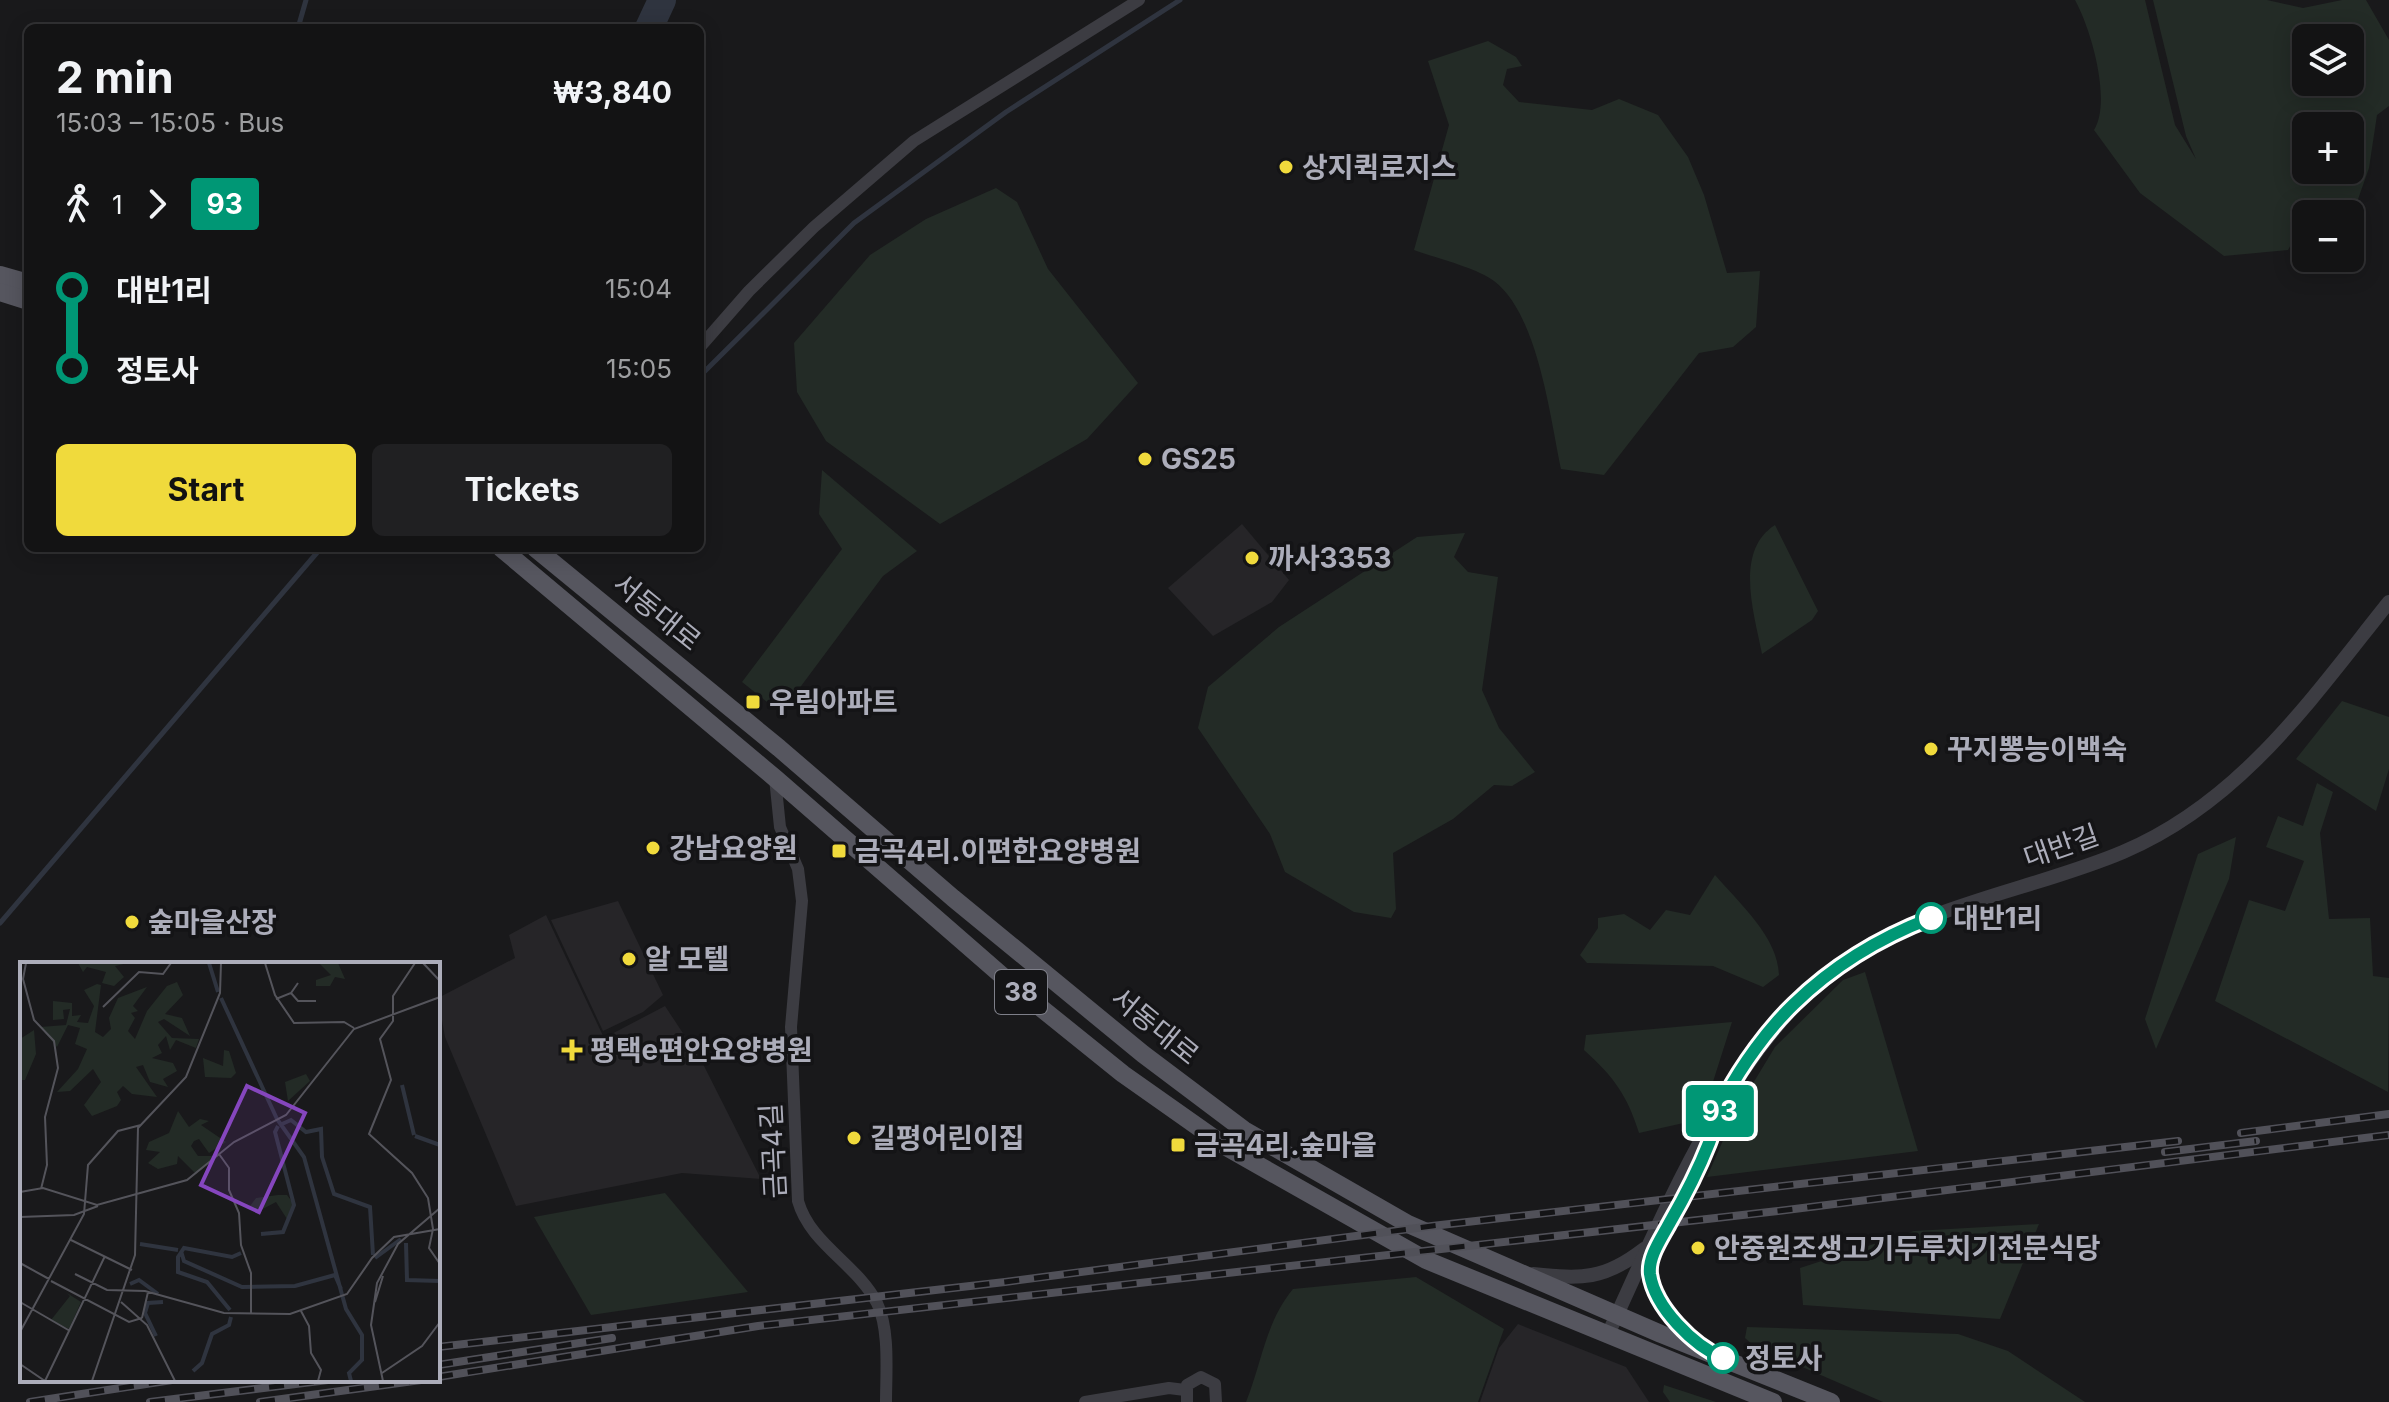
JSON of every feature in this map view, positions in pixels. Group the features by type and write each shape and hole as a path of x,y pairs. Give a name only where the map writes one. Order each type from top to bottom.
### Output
{"main road":[{"path":"0,275 24,282"},
{"path":"0,292 24,300"},
{"name":"서동대로","path":"506,552 775,778 1015,987 1123,1074 1228,1148 1426,1260 1616,1325 1705,1351 1831,1402"},
{"name":"서동대로","path":"540,552 779,748 965,908 1143,1054 1244,1130 1408,1224 1520,1272 1616,1325 1773,1402"}],"street":[{"path":"704,342 749,291 814,227 914,141 1139,0"},
{"name":"대반길","path":"1616,1325 1651,1248 1690,1187 1724,1097 1792,1005 1831,971 1868,946 1931,918 2125,851 2189,818 2222,794 2277,740 2389,602"},
{"name":"금곡4길","path":"775,778 780,827 798,869 802,901 791,1027 798,1201 803,1220 861,1280 878,1305 885,1350 886,1402"},
{"path":"1520,1272 1572,1278 1595,1276 1616,1270 1651,1248"},
{"path":"1651,1248 1649,1272 1659,1300 1705,1351"},
{"path":"1085,1402 1169,1388 1186,1396 1196,1378 1206,1378 1218,1389 1216,1402"}],"shaded area":[{"path":"2075,0 2145,0 2175,125 2196,159 2186,136 2153,0 2267,0 2303,8 2342,0 2366,0 2389,40 2389,106 2377,115 2364,182 2364,112 2292,112 2292,184 2363,184 2358,200 2292,200 2292,243 2288,250 2224,256 2140,193 2094,130 2101,102 2093,46"},
{"path":"1488,41 1516,57 1522,66 1507,69 1503,85 1519,102 1592,110 1619,99 1658,115 1688,157 1704,195 1727,273 1760,271 1756,327 1733,347 1699,353 1604,475 1561,469 1547,395 1532,341 1509,296 1487,276 1414,250 1449,125 1428,61"},
{"path":"996,188 1017,202 1048,269 1138,383 1087,439 940,524 826,441 797,392 794,343 870,255 926,219"},
{"path":"822,470 917,551 883,576 781,713 742,682 842,549 819,514"},
{"path":"1242,524 1289,580 1272,602 1213,636 1168,588"},
{"path":"1775,525 1818,611 1812,620 1762,654 1752,602 1751,566 1762,536"},
{"path":"1465,533 1454,557 1468,572 1498,577 1482,690 1499,728 1535,772 1512,786 1494,785 1453,819 1393,853 1396,909 1391,918 1354,912 1285,872 1270,834 1198,728 1208,687 1279,627 1417,537"},
{"path":"2342,701 2389,717 2389,769 2376,811 2296,759"},
{"path":"2317,783 2333,792 2320,833 2329,919 2370,918 2373,976 2389,978 2388,1092 2215,1001 2249,900 2285,911 2304,861 2266,847 2278,816 2303,826"},
{"path":"2236,837 2229,879 2156,1049 2145,1019 2198,854"},
{"path":"1715,875 1756,921 1772,947 1779,975 1763,987 1713,966 1587,963 1580,955 1598,928 1598,918 1624,914 1650,930 1666,910 1690,915"},
{"path":"618,901 663,995 643,1012 603,1031 551,920"},
{"name":"평택e편안요양병원","path":"546,915 604,1038 665,1006 702,1062 761,1179 682,1173 516,1206 445,1037 440,1009 440,997 515,958 509,935"},
{"path":"1865,972 1918,1151 1707,1177 1735,1113 1775,1047 1843,980"},
{"path":"1732,1022 1704,1110 1688,1122 1639,1133 1618,1087 1584,1050 1586,1035"},
{"path":"665,1193 748,1292 591,1315 534,1217"},
{"path":"2039,1224 2000,1319 1803,1305 1800,1268 1914,1231"},
{"path":"1416,1277 1504,1329 1478,1402 1246,1402 1270,1329 1293,1289"},
{"path":"1518,1324 1626,1367 1649,1402 1480,1402 1499,1348"},
{"path":"1747,1327 1958,1334 2008,1351 2085,1402 1883,1402 1754,1346 1745,1338"},
{"path":"1664,1385 1716,1402 1670,1402 1663,1392"}],"waterway":[{"path":"299,24 306,0"},
{"path":"651,24 662,0"},
{"path":"704,372 854,223 1006,112 1180,0"},
{"path":"0,923 318,552"}],"railway":[{"path":"2241,1133 2389,1114"},
{"path":"440,1377 758,1326 1778,1211 2389,1135"},
{"path":"440,1347 1005,1282 1432,1226 2178,1141"},
{"path":"2165,1152 2256,1141"},
{"path":"440,1365 612,1338"},
{"path":"30,1402 159,1382"},
{"path":"150,1402 312,1382"},
{"path":"260,1402 406,1382"}],"bus line":[{"name":"93","path":"1723,1358 1705,1351 1667,1310 1659,1300 1649,1272 1654,1250 1690,1187 1724,1097 1792,1005 1831,971 1890,934 1931,918"}],"place":[{"name":"상지퀵로지스","path":"1286,167"},
{"name":"GS25","path":"1145,459"},
{"name":"까사3353","path":"1252,558"},
{"name":"우림아파트","path":"753,702"},
{"name":"꾸지뽕능이백숙","path":"1931,749"},
{"name":"강남요양원","path":"653,848"},
{"name":"금곡4리.이편한요양병원","path":"839,851"},
{"name":"대반1리","path":"1931,918"},
{"name":"숲마을산장","path":"132,922"},
{"name":"알 모텔","path":"629,959"},
{"name":"평택e편안요양병원","path":"572,1050"},
{"name":"길평어린이집","path":"854,1138"},
{"name":"금곡4리.숲마을","path":"1178,1145"},
{"name":"안중원조생고기두루치기전문식당","path":"1698,1248"},
{"name":"정토사","path":"1723,1358"}]}
